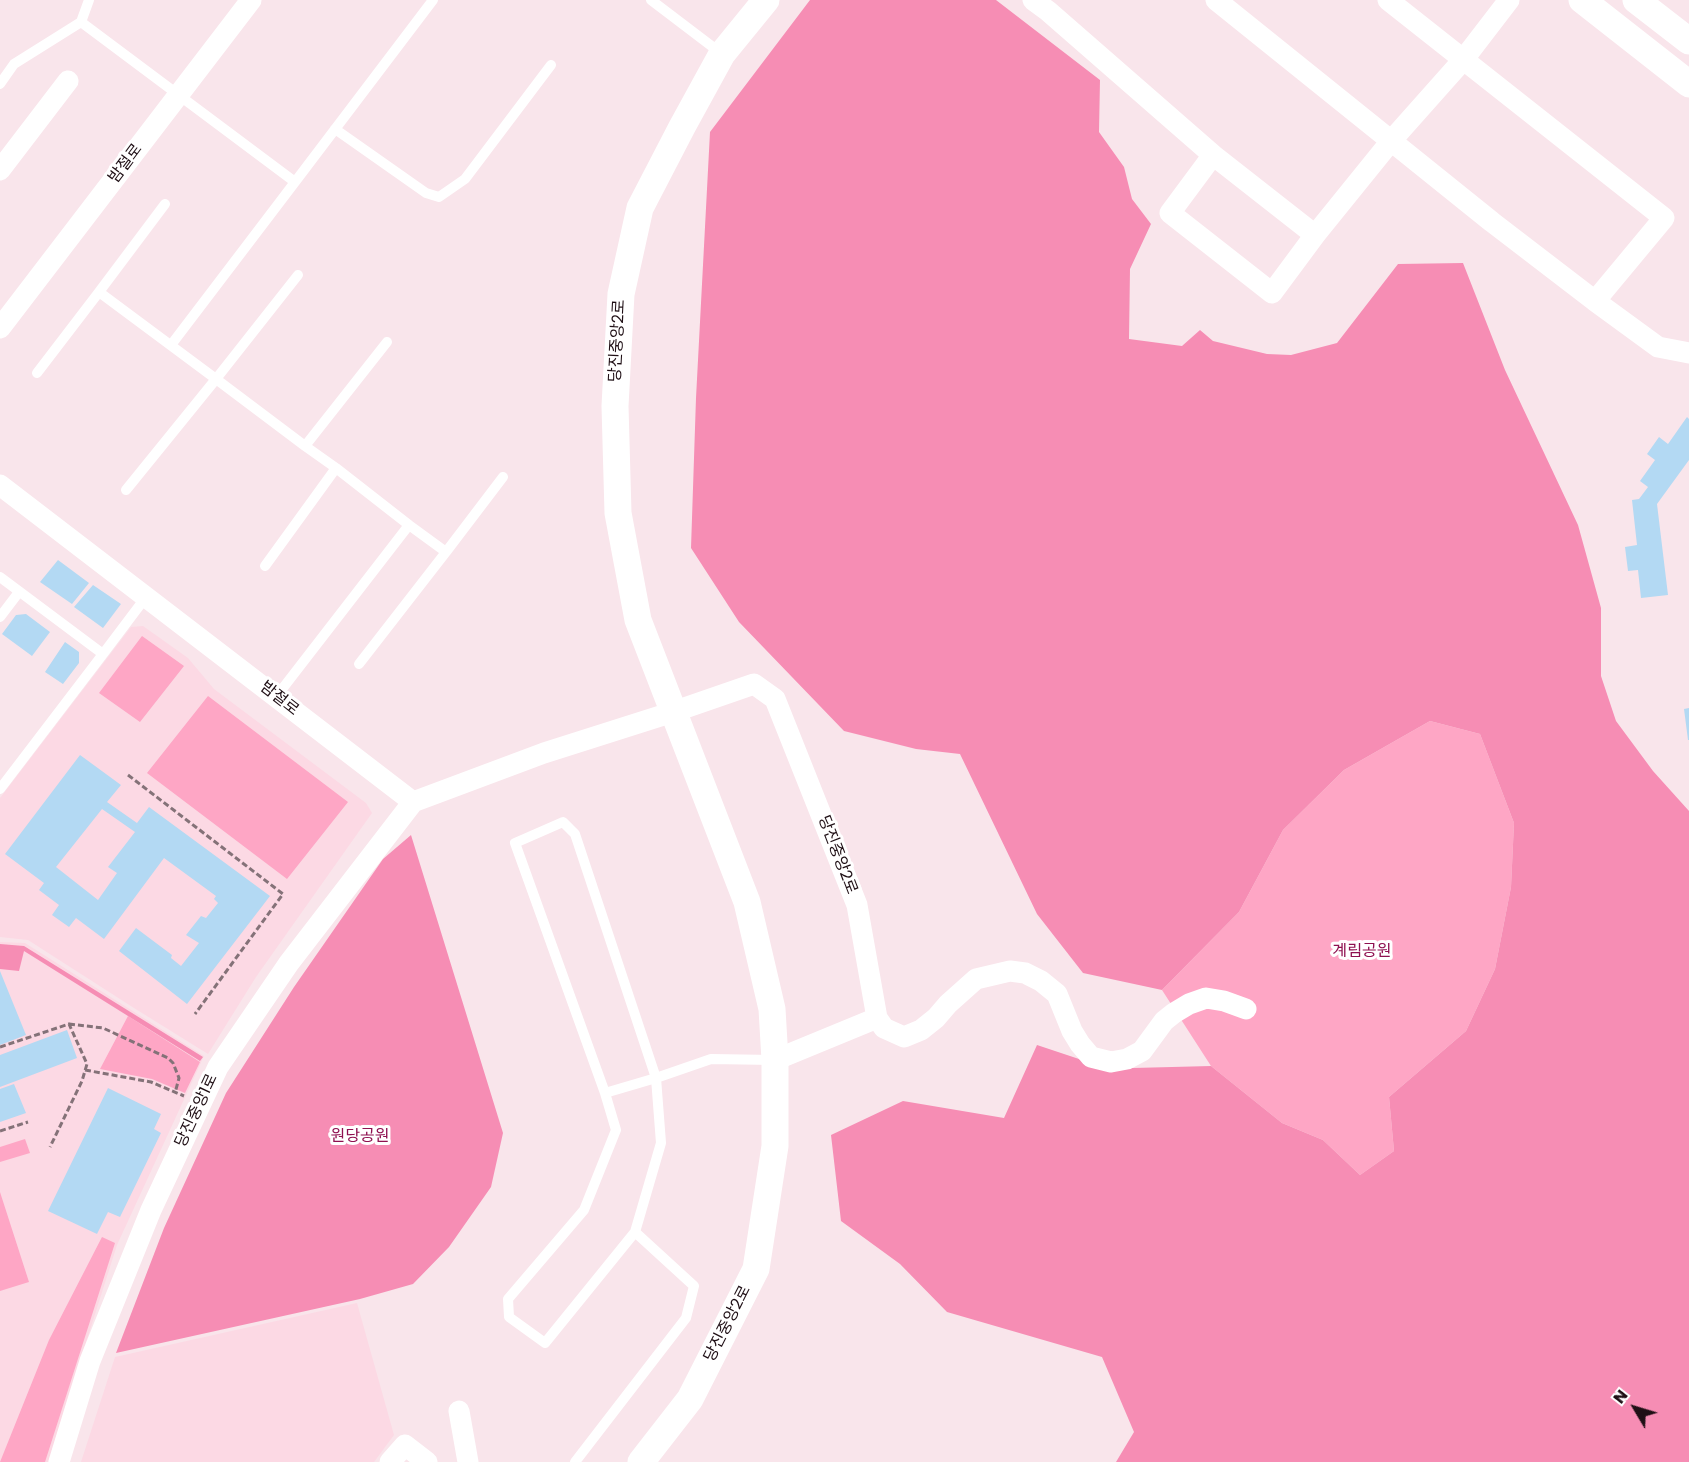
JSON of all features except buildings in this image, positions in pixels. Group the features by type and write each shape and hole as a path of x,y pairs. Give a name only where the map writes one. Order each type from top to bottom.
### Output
{"street":[{"name":"밤절로","path":"0,328 251,0"},
{"name":"당진중앙2로","path":"641,1462 690,1399 756,1269 775,1146 775,1060 772,1009 747,902 638,620 618,513 615,406 621,294 640,208 722,54 766,0"},
{"path":"1216,0 1491,222 1595,301 1658,347 1689,353"},
{"path":"1388,0 1664,218 1595,301"},
{"path":"1213,155 1170,213 1272,293 1315,235 1391,141 1463,60 1509,0"},
{"path":"1582,0 1689,84"},
{"path":"1636,0 1689,41"},
{"path":"1046,4 1213,155 1315,235"},
{"path":"0,170 68,81"},
{"name":"밤절로","path":"0,484 412,802"},
{"name":"당진중앙2로","path":"673,712 754,684 775,699 857,905 878,1018"},
{"path":"412,802 544,753 673,712"},
{"name":"당진중앙1로","path":"59,1462 90,1361 151,1210 218,1067 289,963 412,802"},
{"path":"775,1060 878,1018 884,1028 904,1037 921,1030 936,1018 976,979 1010,971 1025,973 1041,981 1058,994 1072,1031 1080,1044 1091,1057 1111,1062 1127,1059 1142,1051 1164,1021 1189,1004 1206,998 1224,1001 1246,1009"},
{"path":"459,1411 468,1462"},
{"path":"390,1462 405,1445 427,1462"}],"lane":[{"path":"0,84 14,64 81,21 89,0"},
{"path":"171,345 433,0"},
{"path":"651,0 722,54"},
{"path":"81,21 295,183"},
{"path":"335,129 426,193 439,197 465,179 551,65"},
{"path":"37,373 165,204"},
{"path":"126,490 298,275"},
{"path":"99,292 446,552"},
{"path":"305,446 387,342"},
{"path":"265,566 336,468"},
{"path":"359,664 503,477"},
{"path":"276,697 409,525"},
{"path":"0,577 103,654"},
{"path":"0,617 19,592"},
{"path":"0,789 146,597"},
{"path":"563,822 575,834 656,1078 661,1143 634,1232 545,1343 509,1317 508,1299 584,1210 616,1130 515,843 563,822"},
{"path":"605,1094 711,1059 775,1060"},
{"path":"575,1462 686,1318 694,1286 634,1232"}],"path":[{"path":"128,775 283,894 195,1014"},
{"path":"50,1147 64,1121 87,1064 69,1024"},
{"path":"0,1047 69,1024 103,1028 168,1058 173,1063 179,1078 176,1092"},
{"path":"85,1070 151,1082 189,1098"},
{"path":"0,1131 28,1122"}],"shaded area":[{"path":"143,626 188,658 214,689 366,803 372,813 256,977 208,1054 28,940 0,937 0,798 131,627"},
{"path":"0,942 25,943 204,1056 117,1245 48,1462 0,1462"},
{"path":"357,1303 394,1435 374,1462 81,1462 115,1357"}],"green space":[{"path":"810,0 996,0 1100,80 1099,132 1124,167 1132,199 1151,224 1130,269 1129,339 1182,346 1200,330 1213,341 1267,354 1291,355 1337,343 1398,264 1463,263 1505,370 1578,525 1601,608 1601,676 1616,721 1653,771 1689,811 1689,1462 1116,1462 1134,1432 1102,1357 947,1312 900,1264 841,1221 831,1135 903,1101 1004,1118 1037,1045 1094,1064 1133,1068 1211,1066 1282,1123 1323,1140 1360,1175 1394,1151 1389,1097 1466,1031 1495,969 1511,887 1514,823 1480,734 1430,721 1344,770 1283,830 1239,912 1162,990 1083,973 1037,914 960,754 916,749 844,731 739,622 691,548 696,398 710,132"},
{"path":"142,636 184,666 140,722 99,693"},
{"path":"208,696 348,802 287,879 147,773"},
{"name":"계림공원","path":"1430,721 1480,734 1514,823 1511,887 1495,969 1466,1031 1389,1097 1394,1151 1360,1175 1323,1140 1282,1123 1211,1066 1162,990 1239,912 1283,830 1344,770"},
{"name":"원당공원","path":"411,835 503,1133 491,1187 449,1247 413,1284 360,1299 116,1353 164,1228 226,1093 294,987 383,859"},
{"path":"0,944 24,946 203,1057 200,1061 24,951 19,971 0,969"},
{"path":"128,1016 200,1062 185,1093 152,1079 100,1069"},
{"path":"25,1139 30,1153 0,1162 0,1147"},
{"path":"0,1192 29,1282 0,1291"},
{"path":"102,1237 115,1243 45,1462 0,1462 49,1340"}]}
